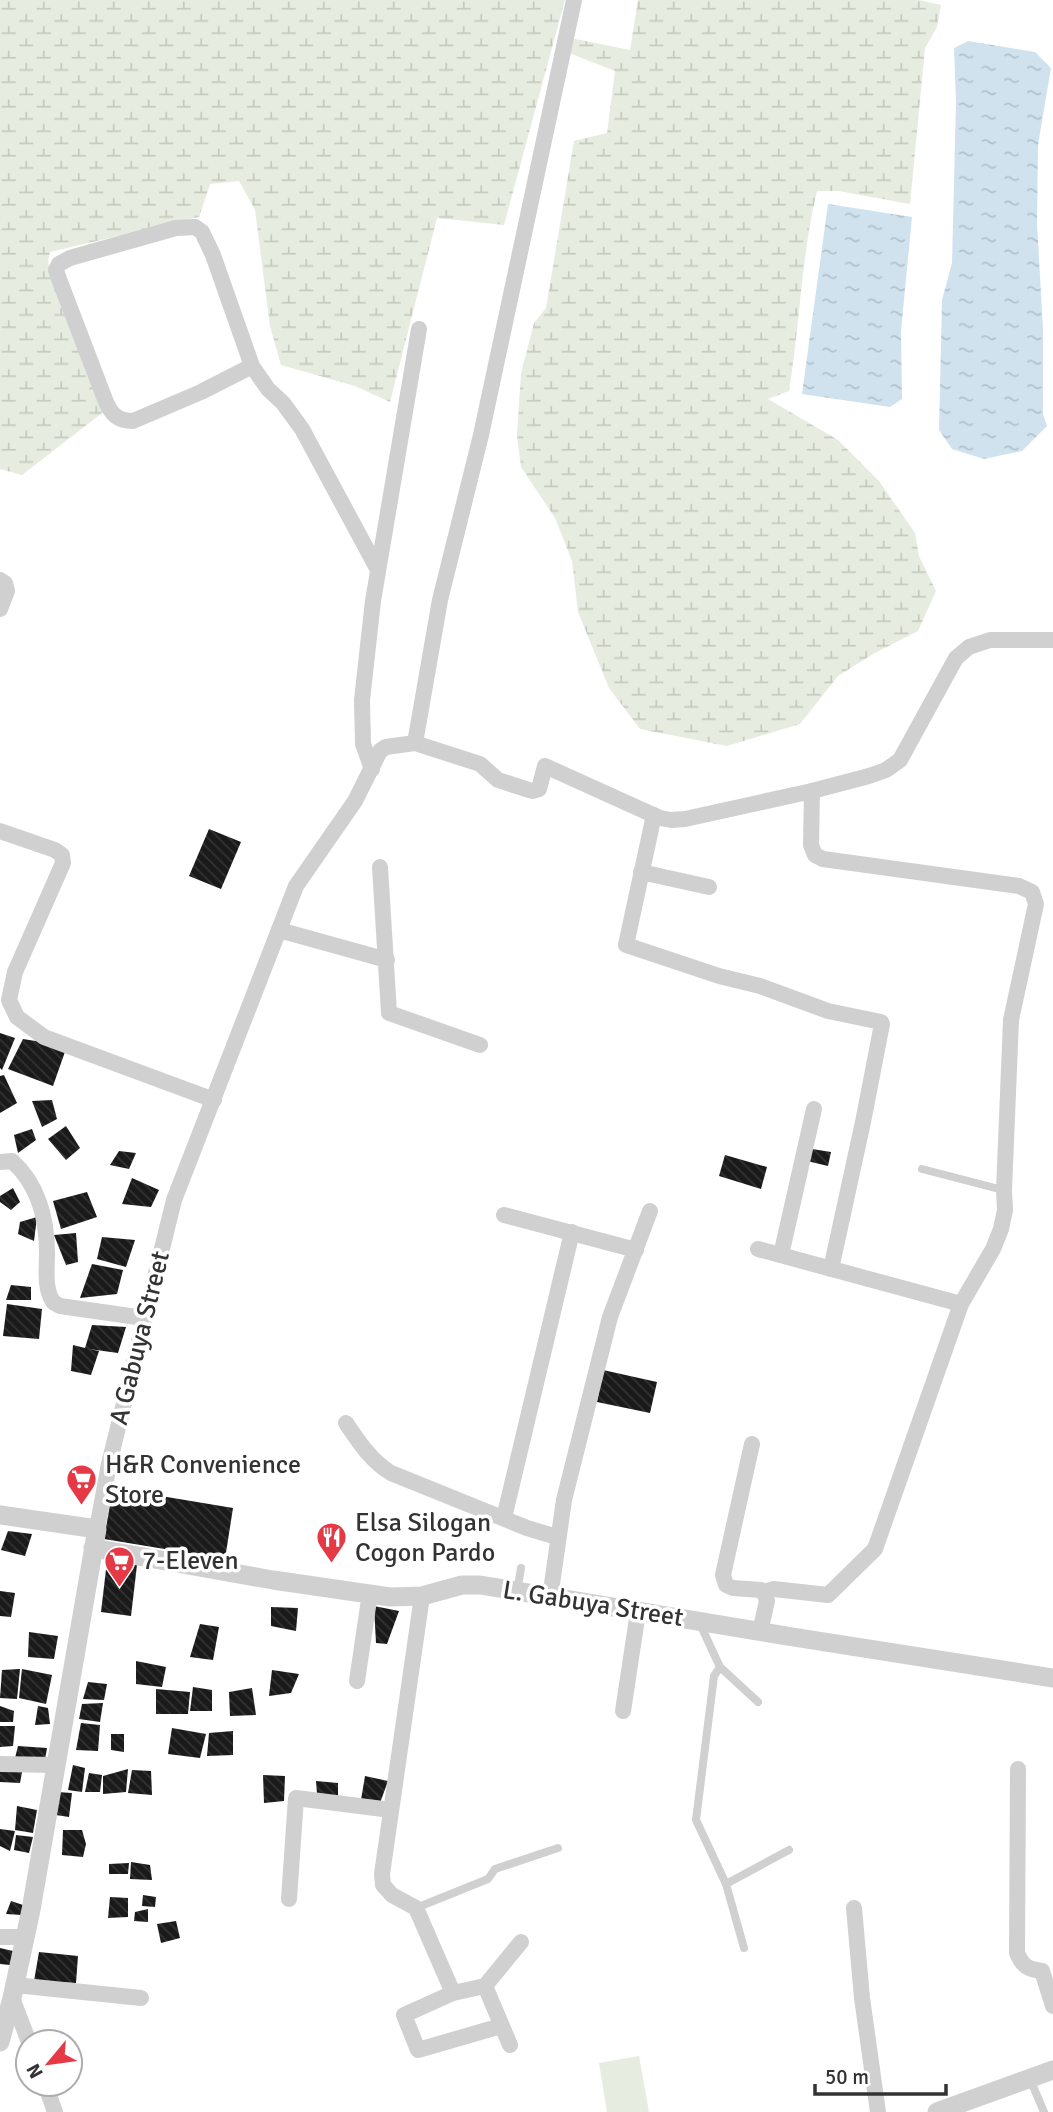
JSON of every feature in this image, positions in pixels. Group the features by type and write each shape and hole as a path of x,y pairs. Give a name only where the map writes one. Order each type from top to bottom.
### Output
{"street":[{"path":"575,0 481,435 440,600 415,743 480,764 498,780 533,791 539,789 545,766 654,815 671,820 685,819 811,792 886,770 900,760 956,658 969,647 990,640 1053,640"},
{"path":"252,366 133,421 117,418 106,402 59,279 56,270 59,264 71,258 176,228 195,227 202,232 213,255 252,366 302,429 378,570"},
{"path":"372,769 363,744 362,700 373,601 419,329"},
{"path":"0,580 5,583 7,591 0,609"},
{"name":"A Gabuya Street","path":"0,2042 25,1937 109,1464 174,1200 296,886 355,802 380,751 386,747 415,743"},
{"path":"752,1444 723,1574 726,1586 764,1592 774,1589 828,1595 875,1549 961,1304 993,1249 1005,1210 1011,1020 1036,904 1032,892 1019,886 823,859 815,855 811,845 811,792"},
{"path":"654,815 626,945 760,986 828,1011 881,1022 863,1122 831,1269"},
{"path":"0,831 55,850 62,855 63,863 15,972 9,1000 17,1017 44,1037 214,1100"},
{"path":"380,867 389,1013 480,1045"},
{"path":"641,872 709,887"},
{"path":"279,930 387,960"},
{"path":"781,1255 814,1109"},
{"path":"0,1162 12,1161 19,1167 38,1199 47,1237 47,1286 53,1302 60,1306 144,1318"},
{"path":"550,1598 564,1500 610,1317 650,1211"},
{"path":"504,1215 636,1250"},
{"path":"504,1518 572,1232"},
{"path":"758,1249 961,1304"},
{"path":"346,1423 378,1465 391,1474 557,1537"},
{"name":"L. Gabuya Street","path":"0,1515 273,1580 390,1597 422,1596 462,1585 480,1585 1053,1678"},
{"path":"760,1632 767,1601 764,1592"},
{"path":"357,1681 370,1593"},
{"path":"422,1596 382,1874 383,1885 392,1895 416,1908 453,1993"},
{"path":"623,1711 638,1612"},
{"path":"0,1764 55,1765"},
{"path":"1018,1769 1017,1953 1022,1964 1030,1970 1048,1969 1053,2006"},
{"path":"289,1899 296,1798 391,1810"},
{"path":"854,1908 862,1998 878,2112"},
{"path":"0,1937 25,1937"},
{"path":"501,2026 418,2050 404,2015 453,1993 485,1986 521,1942"},
{"path":"485,1986 510,2045"},
{"path":"25,2028 14,1991 141,1998"},
{"path":"937,2112 1053,2070"}],"lane":[{"path":"922,1168 1004,1190"},
{"path":"517,1592 522,1568"},
{"path":"699,1621 720,1667 758,1702"},
{"path":"720,1667 714,1676 696,1820 726,1884 744,1948"},
{"path":"416,1908 488,1879 495,1869 558,1848"},
{"path":"726,1884 789,1850"},
{"path":"1030,2079 1044,2112"}],"green space":[{"path":"0,0 565,0 504,225 437,218 390,402 355,386 281,365 270,326 255,210 239,181 210,184 199,217 50,252 48,262 106,410 22,475 0,469"},
{"path":"638,0 919,0 941,5 937,27 925,48 910,204 838,191 817,191 807,241 789,391 768,399 838,440 879,481 915,533 919,556 936,591 918,631 838,676 800,724 727,746 640,729 609,688 578,612 572,561 555,518 521,467 517,435 521,373 534,323 546,308 574,141 607,133 615,71 569,53 571,38 630,50"},
{"path":"639,2056 649,2112 607,2112 599,2063"}],"water":[{"path":"968,41 1035,52 1051,68 1038,145 1037,223 1043,329 1043,414 1047,426 1022,451 984,459 952,449 939,430 942,300 952,263 956,102 954,48"},
{"path":"828,204 912,217 901,331 902,399 890,407 802,394"}],"building":[{"path":"209,829 241,842 221,889 189,876"},
{"path":"0,1033 15,1038 2,1070 0,1068"},
{"path":"23,1039 67,1046 53,1086 8,1069"},
{"path":"4,1075 17,1103 0,1113 0,1076"},
{"path":"52,1100 57,1119 42,1127 32,1101"},
{"path":"66,1126 80,1148 66,1160 48,1139"},
{"path":"32,1129 36,1140 18,1153 14,1135"},
{"path":"812,1149 831,1152 828,1166 807,1161"},
{"path":"119,1151 136,1153 129,1169 110,1165"},
{"path":"725,1155 767,1167 761,1189 719,1176"},
{"path":"132,1178 159,1190 151,1207 122,1204"},
{"path":"13,1188 20,1202 11,1210 0,1202 0,1196"},
{"path":"87,1192 97,1217 61,1229 53,1201"},
{"path":"37,1217 34,1241 18,1234 20,1222"},
{"path":"76,1233 78,1262 66,1265 54,1235"},
{"path":"102,1237 135,1240 126,1267 97,1259"},
{"path":"92,1264 123,1270 117,1294 80,1298"},
{"path":"11,1285 31,1287 31,1300 6,1300"},
{"path":"7,1304 42,1309 39,1339 3,1336"},
{"path":"92,1325 126,1327 118,1353 89,1349 99,1351 91,1375 71,1371 73,1345 85,1348"},
{"path":"603,1370 657,1382 650,1413 597,1402"},
{"path":"113,1488 233,1508 225,1559 104,1539"},
{"path":"8,1531 32,1534 25,1556 1,1550"},
{"name":"7-Eleven","path":"107,1561 137,1565 131,1616 101,1612"},
{"path":"0,1591 15,1593 11,1617 0,1616"},
{"path":"374,1606 399,1611 387,1644 376,1643"},
{"path":"271,1607 298,1608 296,1631 271,1626"},
{"path":"200,1624 219,1627 213,1660 190,1657"},
{"path":"29,1632 58,1636 54,1659 28,1657"},
{"path":"136,1661 166,1667 162,1687 136,1684"},
{"path":"20,1669 17,1699 0,1698 2,1670"},
{"path":"22,1669 52,1675 46,1704 19,1698"},
{"path":"272,1670 299,1674 291,1693 269,1696"},
{"path":"88,1682 107,1684 104,1700 83,1699"},
{"path":"193,1687 212,1690 212,1711 190,1711"},
{"path":"252,1688 256,1715 230,1716 229,1692"},
{"path":"156,1689 190,1692 188,1714 156,1714"},
{"path":"103,1703 100,1722 79,1719 82,1704"},
{"path":"0,1706 14,1711 13,1722 0,1722"},
{"path":"38,1706 48,1708 50,1724 35,1725"},
{"path":"81,1723 100,1725 98,1751 76,1750"},
{"path":"0,1726 15,1726 13,1746 0,1747"},
{"path":"172,1728 206,1734 200,1758 168,1754"},
{"path":"233,1731 233,1755 207,1756 209,1733"},
{"path":"111,1734 124,1734 124,1752 111,1750"},
{"path":"18,1746 47,1748 44,1765 14,1762"},
{"path":"73,1765 85,1768 82,1792 68,1790"},
{"path":"0,1767 23,1767 20,1783 0,1782"},
{"path":"128,1769 126,1792 103,1794 103,1776"},
{"path":"132,1770 151,1771 152,1795 128,1793"},
{"path":"89,1773 102,1775 100,1792 85,1792"},
{"path":"263,1775 285,1776 284,1801 264,1803"},
{"path":"365,1776 388,1781 380,1803 361,1800"},
{"path":"316,1781 338,1783 338,1798 317,1794"},
{"path":"57,1792 72,1793 69,1817 56,1815"},
{"path":"17,1806 37,1810 33,1833 15,1830"},
{"path":"0,1829 15,1831 10,1851 0,1846"},
{"path":"63,1830 82,1830 86,1844 83,1857 62,1855"},
{"path":"16,1835 33,1837 29,1853 14,1850"},
{"path":"131,1862 150,1865 152,1880 130,1879"},
{"path":"129,1863 128,1874 109,1874 109,1864"},
{"path":"143,1895 156,1897 155,1907 142,1906"},
{"path":"110,1897 128,1898 128,1917 108,1918"},
{"path":"11,1901 26,1906 22,1915 6,1914"},
{"path":"148,1909 148,1922 134,1921 135,1912"},
{"path":"176,1921 180,1938 161,1943 157,1924"},
{"path":"0,1948 13,1951 10,1965 0,1964"},
{"path":"39,1952 78,1956 76,1983 34,1981"}],"place":[{"name":"H&R Convenience Store","path":"82,1507"},
{"name":"Elsa Silogan Cogon Pardo","path":"332,1565"},
{"name":"7-Eleven","path":"119,1588"}]}
